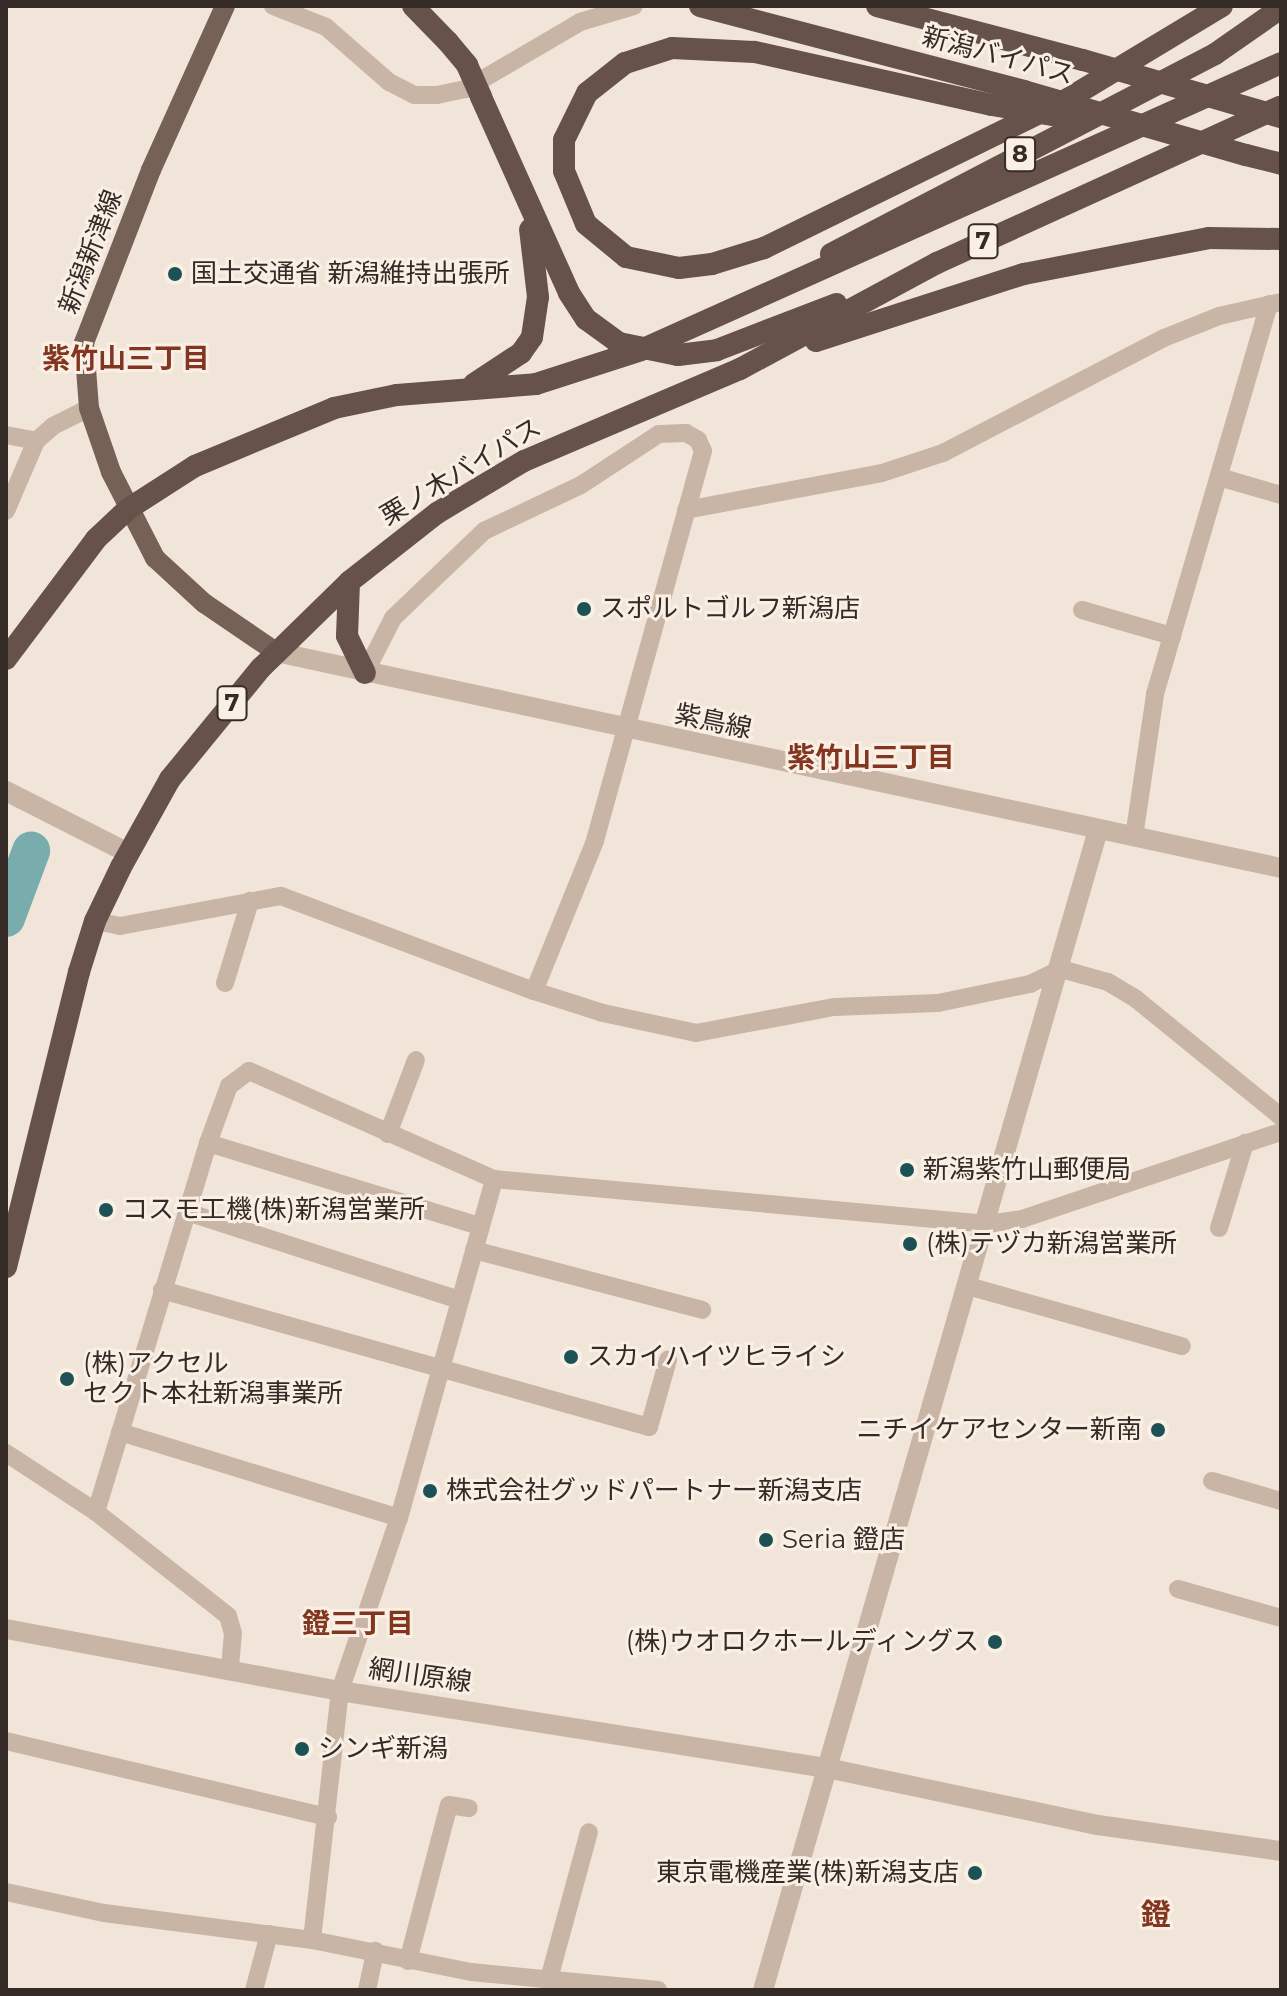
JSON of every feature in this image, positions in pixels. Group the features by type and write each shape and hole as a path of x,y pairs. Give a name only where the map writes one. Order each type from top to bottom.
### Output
{"highway":[{"name":"7","path":"413,6 467,65 522,191 537,267 538,317 521,353 470,387"},
{"name":"新潟バイパス","path":"700,6 1024,91 1281,164"},
{"name":"新潟バイパス","path":"877,6 1083,60 1281,117"},
{"path":"1179,136 992,105 754,52 672,48 625,63 587,93 564,140 564,171 586,224 626,257 679,268 730,260 1066,100 1222,6"},
{"name":"8","path":"757,297 1215,54 1281,8"},
{"name":"栗ノ木バイパス","path":"6,659 74,565 128,509 195,466 279,427 334,408 470,387 536,384 641,350 757,297 887,244 1281,63"},
{"name":"7","path":"1191,91 1281,105"},
{"name":"栗ノ木バイパス","path":"6,1267 57,1048 95,921 128,853 170,779 276,652 349,582 437,513 524,461 740,369 937,263 1233,130 1281,105"},
{"path":"522,191 586,319 619,343 641,350 678,355 717,350 937,263"},
{"path":"740,369 864,323 1024,274 1209,238 1281,239"},
{"path":"349,582 347,636 365,673"}],"main road":[{"name":"新潟新津線","path":"225,6 151,170 84,343 89,408 128,509 155,558 204,603 276,652"}],"street":[{"path":"273,6 326,27 389,82 414,95 437,95 466,89 580,22 634,6"},
{"path":"1134,837 1155,694 1219,477 1275,303"},
{"path":"686,510 853,480 943,453 1164,338 1275,303"},
{"path":"6,511 36,441 53,426 89,408"},
{"path":"365,673 393,618 484,531 581,485 659,434 686,433 698,440 703,451 623,729 595,841 534,991"},
{"path":"6,435 36,441"},
{"path":"1219,477 1281,495"},
{"path":"1082,610 1172,636"},
{"name":"紫鳥線","path":"276,652 1281,868"},
{"path":"6,791 128,853"},
{"path":"763,1990 1061,969 1098,830"},
{"path":"95,921 120,926 281,896 534,991 603,1013 696,1033 834,1007 938,1003 1030,984 1061,969 1108,982 1136,999 1281,1117"},
{"path":"225,983 250,901"},
{"path":"388,1134 416,1060"},
{"path":"96,1512 208,1143 229,1086 249,1071 494,1179 987,1224 1022,1219 1281,1132"},
{"path":"208,1143 480,1226"},
{"path":"1219,1228 1245,1143"},
{"path":"312,1940 340,1691 399,1518 494,1179"},
{"path":"187,1212 459,1300"},
{"path":"474,1250 702,1310"},
{"path":"968,1286 1182,1346"},
{"path":"162,1290 649,1427 668,1360"},
{"path":"120,1432 399,1518"},
{"path":"6,1453 96,1512 228,1616 233,1633 230,1670"},
{"path":"1212,1481 1281,1501"},
{"path":"1178,1589 1281,1618"},
{"name":"網川原線","path":"6,1629 340,1691 827,1768 1098,1825 1281,1851"},
{"path":"6,1741 328,1817"},
{"path":"408,1961 449,1805 469,1808"},
{"path":"549,1979 589,1832"},
{"path":"6,1892 104,1913 375,1951 469,1981 549,1979 658,1990"},
{"path":"254,1990 269,1934"},
{"path":"367,1990 375,1951"}],"waterway":[{"path":"6,918 31,851"}],"place":[{"name":"国土交通省 新潟維持出張所","path":"175,274"},
{"name":"スポルトゴルフ新潟店","path":"584,609"},
{"name":"新潟紫竹山郵便局","path":"907,1170"},
{"name":"コスモ工機(株)新潟営業所","path":"106,1210"},
{"name":"(株)テヅカ新潟営業所","path":"910,1244"},
{"name":"スカイハイツヒライシ","path":"571,1357"},
{"name":"(株)アクセル セクト本社新潟事業所","path":"67,1379"},
{"name":"ニチイケアセンター新南","path":"1158,1430"},
{"name":"株式会社グッドパートナー新潟支店","path":"430,1491"},
{"name":"Seria 鐙店","path":"766,1540"},
{"name":"(株)ウオロクホールディングス","path":"995,1642"},
{"name":"シンギ新潟","path":"302,1749"},
{"name":"東京電機産業(株)新潟支店","path":"975,1873"}],"district":[{"name":"紫竹山三丁目","path":"126,358"},
{"name":"紫竹山三丁目","path":"871,757"},
{"name":"鐙三丁目","path":"358,1623"},
{"name":"鐙","path":"1156,1915"}]}
